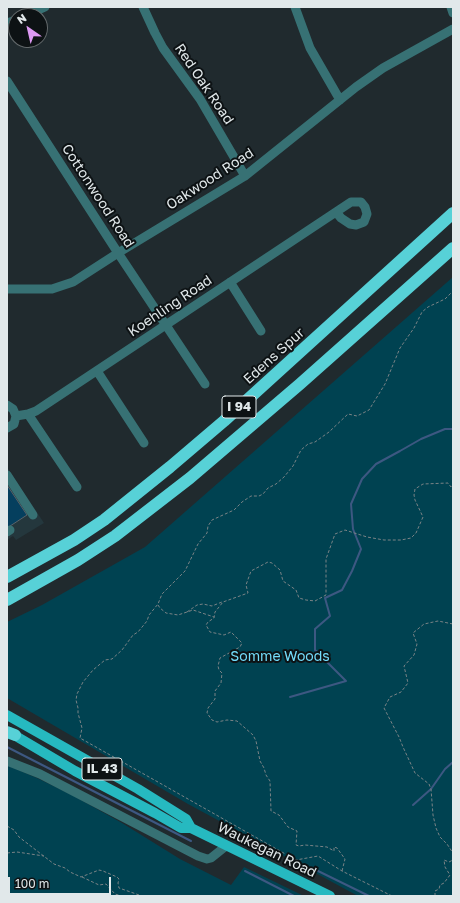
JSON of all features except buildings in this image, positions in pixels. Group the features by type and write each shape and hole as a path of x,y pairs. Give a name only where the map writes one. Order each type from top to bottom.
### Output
{"highway":[{"name":"Edens Spur","path":"7,577 74,540 104,520 170,467 224,421 453,213"},
{"name":"I 94","path":"7,600 78,560 115,536 190,478 300,384 453,248"}],"main road":[{"name":"Waukegan Road","path":"7,715 144,793 186,819 191,828"},
{"name":"Waukegan Road","path":"10,733 75,771 181,828 191,828 330,896"}],"street":[{"name":"Red Oak Road","path":"144,7 163,48 203,104 245,176"},
{"path":"294,7 310,48 340,100"},
{"path":"452,7 453,13"},
{"name":"Oakwood Road","path":"7,289 52,288 73,282 245,176 340,100 383,68 453,29"},
{"name":"Cottonwood Road","path":"7,81 165,325 205,384"},
{"name":"Koehling Road","path":"16,416 36,411 336,212"},
{"path":"230,282 261,331"},
{"path":"97,370 144,443"},
{"path":"7,405 13,409 16,416 14,424 7,428"},
{"path":"28,414 77,487"},
{"path":"7,474 33,515"},
{"path":"7,761 40,774 198,856 207,859 211,858 226,846"}],"path":[{"path":"392,896 342,871 318,856 296,860 80,738 82,728 76,700 77,694 83,682 93,670 105,660 112,659 144,626 149,615 158,604 162,594 185,571 198,544 207,533 208,526 212,520 234,510 251,496 259,496 263,494 268,488 284,478 293,466 301,450 308,444 315,442 329,432 348,414 357,416 369,410 385,384 400,348 414,328 422,312 428,307 445,299 453,291"},
{"path":"183,615 198,605 203,604 212,606 248,593 246,584 251,571 268,562 272,563 280,570 283,581 296,590 300,598 315,601 326,595 326,559 335,534 345,530 367,537 384,540 402,540 411,538 416,533 423,517 415,500 415,489 423,484 448,483 451,487 453,485"},
{"path":"223,602 217,608 214,618 206,625 210,632 224,635 231,632 242,643 240,647 220,658 218,670 222,673 221,683 215,691 215,699 208,708 207,713 212,720 217,722 227,720 237,721 254,735 260,761 270,782 271,811 279,815 288,827 298,831 296,844 300,846 327,846 334,851 334,847 337,848 345,859 342,871"},
{"path":"158,604 166,613 178,616 193,610 214,617"},
{"path":"453,624 438,621 424,624 413,633 417,644 414,655 404,666 408,683 401,692 390,697 384,708 400,737 415,773 428,784 431,789 433,815 436,828 440,837 453,853"},
{"path":"7,826 14,830 19,837 54,864 99,885 106,884 115,894 122,896"},
{"path":"7,853 17,852 44,856"},
{"path":"435,896 435,891 439,889 440,885 444,883 450,875 444,867 444,860 449,862 453,860"},
{"path":"81,877 99,870 104,871 119,879 119,888 142,896"}],"shaded area":[{"path":"7,467 44,523 16,540 13,536 7,540"}],"green space":[{"name":"Somme Woods","path":"453,277 453,896 358,896 188,804 7,698 7,622 42,605 145,547"},
{"path":"7,765 72,795 122,823 180,859 231,885 244,867 304,896 7,896"}],"waterway":[{"path":"290,697 346,681 315,650 315,629 330,616 325,598 342,590 361,549 353,529 351,504 362,479 376,464 421,439 445,429 453,429"},
{"path":"7,747 191,841"},
{"path":"413,805 431,789 445,769 453,762"},
{"path":"314,869 369,896"},
{"path":"245,871 294,896"}]}
